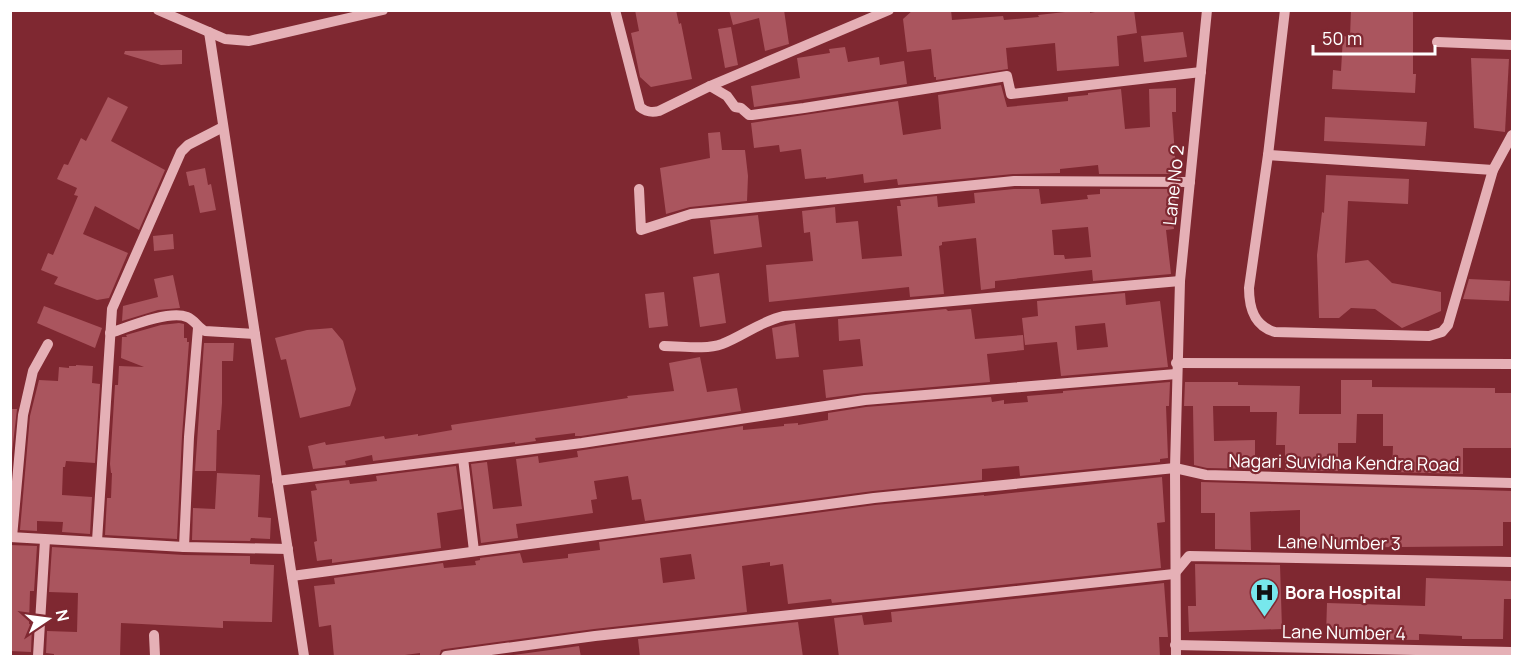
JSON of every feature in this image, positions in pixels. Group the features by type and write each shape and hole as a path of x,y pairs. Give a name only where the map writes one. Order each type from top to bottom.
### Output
{"street":[{"path":"158,10 225,39 249,41 382,10"},
{"path":"615,10 640,107 645,111 659,111 710,86 889,10"},
{"name":"Lane No 2","path":"1175,651 1176,368 1180,281 1207,10"},
{"path":"1285,10 1249,299 1258,324 1265,329 1275,332 1430,336 1442,332 1448,325 1493,170 1512,135"},
{"path":"209,32 304,657"},
{"path":"1437,42 1512,45"},
{"path":"710,86 727,96 735,107 752,115 1007,76 1011,93 1201,72"},
{"path":"97,541 110,333 114,304 181,152 188,145 223,127"},
{"path":"1268,155 1493,170"},
{"path":"639,189 640,230 691,214 1014,181 1190,182"},
{"path":"664,346 722,344 772,319 783,316 1180,281"},
{"path":"110,333 150,320 183,316 189,318 198,328 206,331 255,334"},
{"path":"184,547 189,437 198,328"},
{"path":"48,344 33,371 23,415 11,537 184,547 288,549"},
{"path":"277,481 582,443 865,400 1176,368 1512,364"},
{"path":"463,458 474,550"},
{"name":"Nagari Suvidha Kendra Road","path":"292,576 874,498 1175,468 1206,475 1512,483"},
{"path":"38,657 45,540"},
{"name":"Lane Number 3","path":"1174,574 1189,556 1512,562"},
{"path":"446,657 595,636 1174,574"},
{"path":"154,635 155,657"},
{"name":"Lane Number 4","path":"1175,651 1512,652"}],"building":[{"path":"635,10 676,10 679,24 681,23 692,79 651,87 640,77 631,33 639,31"},
{"path":"729,10 784,10 789,44 765,51 759,18 733,25"},
{"path":"913,10 951,10 952,20 1003,16 1004,20 1039,17 1038,15 1065,12 1065,10 1090,10 1090,13 1105,10 1134,10 1137,33 1117,36 1119,66 1057,71 1055,43 1006,48 1008,69 936,80 931,49 907,52 903,19"},
{"path":"1351,10 1413,11 1415,93 1332,89 1333,70 1341,71 1343,36 1350,37"},
{"path":"731,27 738,65 725,68 718,29"},
{"path":"1183,32 1187,57 1144,62 1141,36"},
{"path":"845,47 848,62 879,57 880,65 904,61 907,84 754,107 751,86 800,78 797,58 830,53 829,49"},
{"path":"182,50 182,64 161,65 124,54 125,51"},
{"path":"1471,58 1509,59 1505,132 1474,128"},
{"path":"1001,85 1007,107 1068,101 1068,97 1121,89 1125,129 1150,127 1149,89 1176,88 1176,112 1172,112 1176,170 1172,170 1172,174 1099,174 1098,165 1060,169 1060,173 1013,174 898,185 897,179 864,183 863,174 826,179 826,177 805,179 801,149 780,152 779,145 754,148 751,123 898,101 903,135 941,129 938,95"},
{"path":"108,97 128,107 111,141 165,170 139,230 95,206 83,234 128,253 109,298 97,300 54,284 58,277 41,270 48,253 53,255 78,196 74,195 77,188 57,179 64,164 68,165 81,138 86,141"},
{"path":"1325,117 1427,122 1425,146 1324,141"},
{"path":"720,132 722,150 745,150 748,176 747,201 690,207 666,214 660,168 710,158 708,133"},
{"path":"205,168 216,210 200,213 194,185 189,186 186,172"},
{"path":"1326,175 1409,179 1408,204 1348,201 1345,263 1368,260 1392,283 1441,292 1441,311 1402,328 1375,309 1351,308 1339,318 1319,318 1317,255 1322,212 1324,213"},
{"path":"1039,189 1041,204 1088,199 1087,195 1100,194 1100,189 1174,189 1176,207 1171,207 1174,229 1166,230 1171,274 1093,281 1092,270 995,281 995,288 981,290 976,238 942,242 939,246 944,294 910,297 909,287 769,302 766,265 813,261 810,232 804,233 802,211 835,207 836,223 858,221 862,259 902,256 897,206 901,206 900,200 937,196 938,207 975,203 974,193","holes":["1088,227 1091,257 1065,259 1064,255 1054,255 1052,230"]},
{"path":"758,215 762,247 714,254 710,220"},
{"path":"173,234 174,249 154,251 153,236"},
{"path":"719,273 726,323 700,327 693,277"},
{"path":"173,275 180,308 158,310 122,321 123,306 158,297 154,279"},
{"path":"1469,279 1510,281 1509,301 1463,299"},
{"path":"664,292 668,326 649,328 645,294"},
{"path":"1125,293 1126,305 1160,301 1168,367 1061,376 1057,342 1025,345 1022,318 1038,316 1037,301","holes":["1105,323 1108,347 1077,350 1075,326"]},
{"path":"44,306 102,328 95,348 37,323"},
{"path":"946,309 948,311 971,309 975,339 1023,335 1024,350 987,354 990,382 826,398 823,370 863,366 860,339 839,341 838,319"},
{"path":"795,323 799,357 776,359 772,328"},
{"path":"184,324 184,338 187,338 189,342 177,539 105,535 107,498 111,498 110,464 115,385 118,385 119,366 144,367 121,358 122,337 161,325"},
{"path":"332,328 343,341 356,389 350,406 300,418 286,359 281,360 275,338 307,330"},
{"path":"204,343 234,343 233,361 222,361 222,403 220,430 217,430 216,471 195,471"},
{"path":"700,357 707,392 737,388 741,411 581,436 575,436 575,433 535,438 536,441 515,444 515,442 373,461 372,455 345,461 346,465 313,469 308,446 325,442 326,445 384,436 385,439 418,434 418,436 452,430 451,425 628,398 627,396 674,391 669,363"},
{"path":"69,366 93,366 92,383 100,384 95,463 66,461 63,467 62,495 92,497 90,534 62,532 63,522 37,521 37,531 20,530 30,416 39,380 58,381 59,367 69,368"},
{"path":"1341,380 1372,380 1372,387 1495,388 1495,393 1512,393 1512,448 1463,448 1463,474 1392,472 1393,446 1383,446 1383,414 1357,414 1356,443 1338,443 1338,471 1285,470 1285,445 1276,445 1277,412 1250,412 1250,406 1213,406 1214,441 1255,440 1255,469 1207,468 1194,465 1193,406 1184,406 1185,382 1238,382 1238,385 1300,386 1299,414 1341,414"},
{"path":"1170,382 1169,406 1166,406 1168,458 1160,459 1160,462 1020,476 1019,466 982,469 982,480 873,491 645,521 641,499 632,500 628,476 594,481 597,499 591,500 593,513 516,524 518,538 481,543 471,464 487,462 493,509 522,506 516,459 538,456 539,463 578,457 577,451 743,426 743,430 784,426 784,424 798,423 798,425 828,420 828,413 866,407 991,397 992,402 1004,400 1004,404 1028,402 1027,396 1063,393 1063,391"},
{"path":"10,409 17,409 12,453 10,453"},
{"path":"456,466 462,509 437,513 441,548 332,563 332,559 317,561 311,491 317,490 315,484 349,480 350,484 377,481 376,476"},
{"path":"217,473 260,475 258,517 271,518 270,539 192,540 193,508 215,509"},
{"path":"1162,477 1165,522 1157,523 1161,568 832,603 831,599 788,604 783,564 770,566 770,562 742,566 747,612 445,649 441,650 439,657 420,657 420,653 390,657 334,657 331,625 319,627 314,586 335,584 334,578 443,563 444,568 476,565 475,561 480,558 520,553 523,563 568,558 568,554 600,550 599,542 875,505","holes":["691,554 695,579 663,583 660,558"]},
{"path":"1201,482 1512,491 1512,522 1503,522 1503,546 1300,548 1300,510 1250,512 1251,550 1215,549 1215,513 1201,513"},
{"path":"10,545 37,546 34,591 30,591 31,652 10,651"},
{"path":"52,547 184,555 250,556 250,564 274,565 272,622 223,621 223,628 121,623 120,657 54,657 54,654 46,653 47,631 77,632 78,593 49,592"},
{"path":"1195,564 1280,565 1282,629 1189,632 1188,606 1196,606"},
{"path":"1426,578 1512,581 1512,599 1504,599 1503,639 1462,639 1462,636 1419,634 1419,640 1345,639 1345,636 1326,636 1327,603 1425,606"},
{"path":"1164,583 1168,637 1159,637 1160,657 839,657 834,618 862,615 864,625 892,622 891,612"},
{"path":"798,622 803,657 640,657 638,639"},
{"path":"579,646 581,657 499,657"}],"place":[{"name":"Bora Hospital","path":"1264,618"}]}
